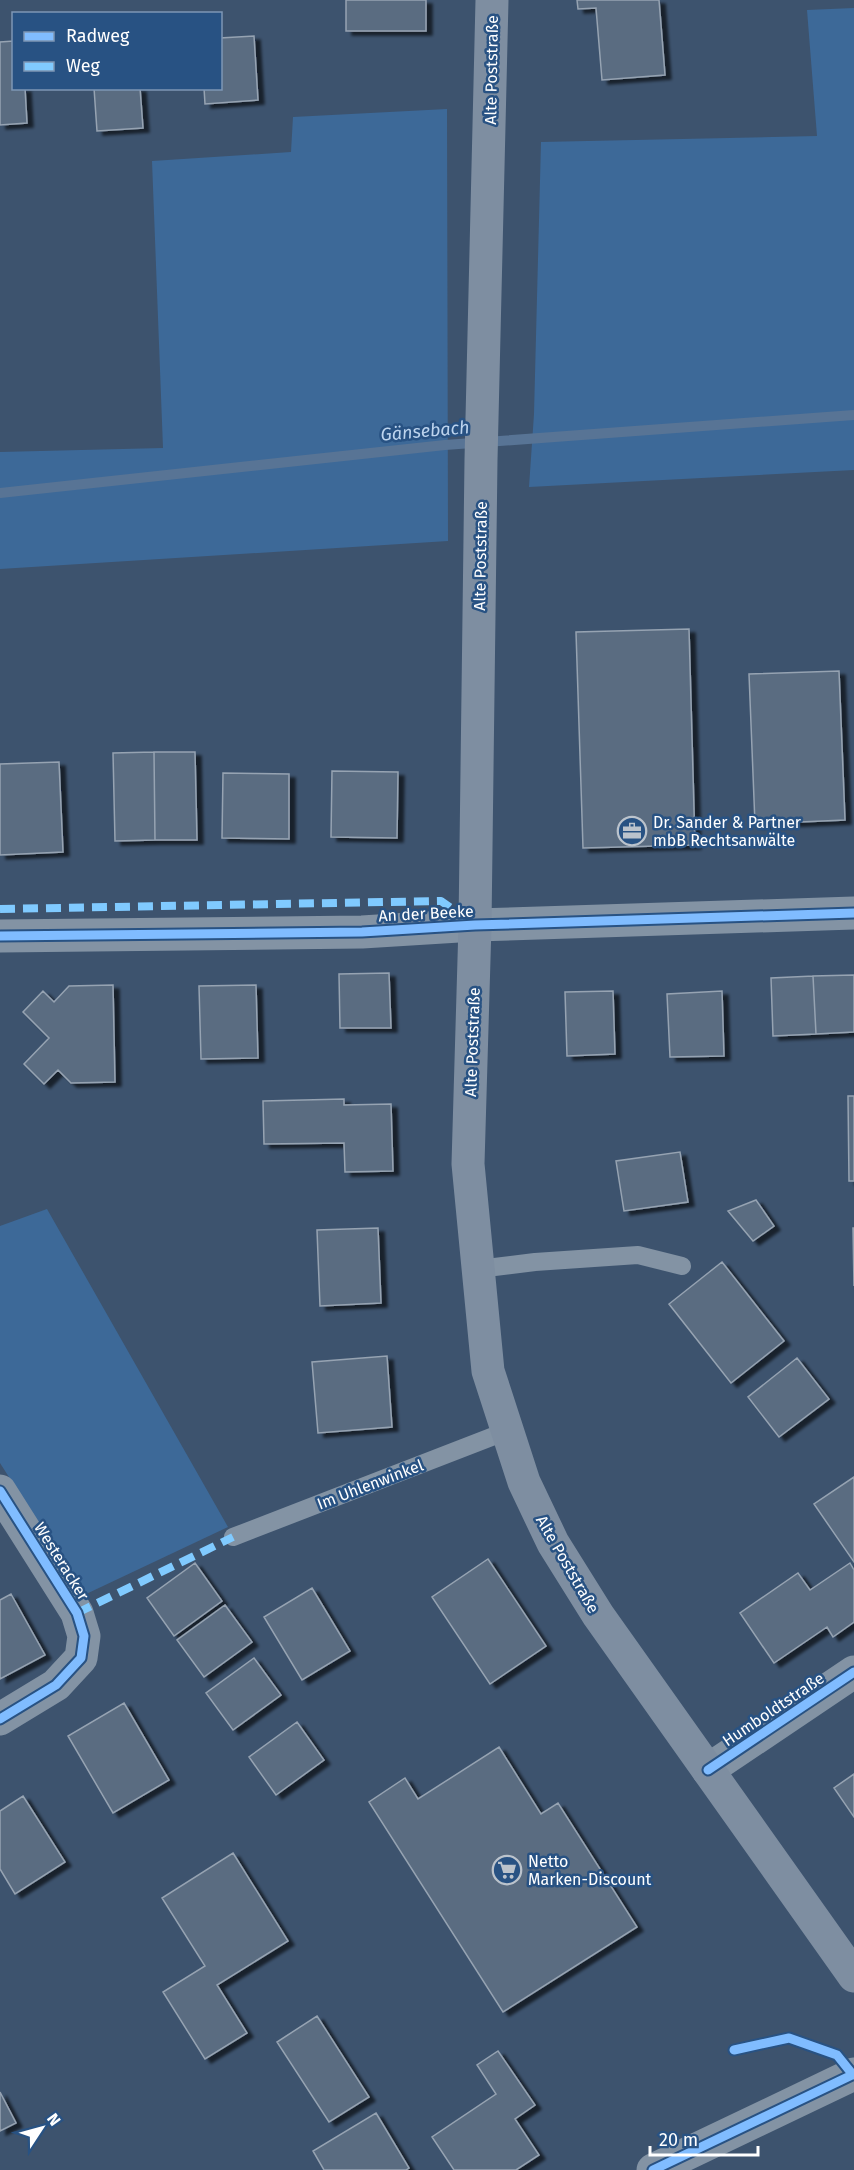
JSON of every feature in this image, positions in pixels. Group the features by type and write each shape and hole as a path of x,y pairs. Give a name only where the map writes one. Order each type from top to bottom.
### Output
{"main road":[{"name":"Alte Poststraße","path":"492,0 475,925 468,1164 488,1371 524,1482 553,1543 598,1615 854,1976"}],"street":[{"name":"An der Beeke","path":"0,936 362,932 475,925 854,913"},
{"name":"Westeracker","path":"0,1491 77,1613 84,1636 81,1659 56,1685 0,1719"},
{"name":"Humboldtstraße","path":"708,1770 854,1672"},
{"path":"666,2167 854,2074"}],"lane":[{"path":"478,1269 535,1262 638,1255 682,1266"},
{"name":"Im Uhlenwinkel","path":"233,1537 507,1431"}],"shaded area":[{"path":"854,8 854,470 529,487 534,414 541,142 817,136 807,10"},
{"path":"447,109 448,541 0,569 0,452 163,448 152,161 291,152 293,117"},
{"path":"47,1209 228,1527 84,1595 0,1463 0,1226"}],"building":[{"path":"346,0 426,0 426,31 346,31"},
{"path":"577,0 659,0 665,75 602,80 596,8 578,9"},
{"path":"254,36 258,100 205,104 204,90 222,90 222,38"},
{"path":"12,41 12,90 25,90 27,123 0,125 0,42"},
{"path":"94,90 140,90 143,128 97,131"},
{"path":"689,629 695,845 583,848 576,632"},
{"path":"839,671 845,820 755,824 749,674"},
{"path":"154,752 155,840 115,841 113,753"},
{"path":"154,752 195,752 197,840 155,840"},
{"path":"59,762 63,852 0,855 0,764"},
{"path":"332,771 398,772 397,838 331,837"},
{"path":"223,773 289,774 289,839 222,838"},
{"path":"389,973 391,1028 340,1028 339,974"},
{"path":"854,975 854,1032 816,1034 813,976"},
{"path":"813,976 816,1034 773,1036 771,978"},
{"path":"113,985 115,1082 71,1083 58,1070 44,1084 24,1064 49,1038 23,1012 43,991 54,1002 69,986"},
{"path":"256,985 258,1058 201,1059 199,986"},
{"path":"613,991 615,1054 567,1056 565,992"},
{"path":"722,991 724,1056 670,1057 667,994"},
{"path":"848,1096 854,1096 854,1181 849,1181"},
{"path":"344,1099 344,1105 391,1104 393,1171 345,1172 344,1143 264,1144 263,1101"},
{"path":"680,1152 688,1202 624,1211 616,1161"},
{"path":"756,1200 774,1226 753,1241 728,1211"},
{"path":"378,1228 381,1303 320,1306 317,1230"},
{"path":"853,1228 854,1228 854,1286"},
{"path":"722,1262 784,1341 731,1383 669,1304"},
{"path":"387,1356 392,1427 318,1433 312,1362"},
{"path":"797,1358 829,1399 779,1437 748,1397"},
{"path":"854,1477 854,1562 814,1504"},
{"path":"488,1559 546,1646 490,1684 432,1597"},
{"path":"195,1563 222,1601 174,1636 147,1598"},
{"path":"850,1563 854,1570 854,1622 833,1637 827,1627 774,1663 740,1613 798,1573 810,1590"},
{"path":"312,1588 350,1651 302,1680 264,1617"},
{"path":"11,1594 45,1655 0,1679 0,1600"},
{"path":"225,1605 252,1642 204,1677 177,1640"},
{"path":"254,1658 281,1695 233,1730 206,1693"},
{"path":"124,1703 169,1780 113,1813 68,1736"},
{"path":"297,1722 324,1760 276,1795 249,1757"},
{"name":"Netto Marken-Discount","path":"499,1747 541,1814 558,1803 637,1927 503,2012 369,1802 405,1778 418,1799"},
{"path":"854,1774 854,1817 834,1788"},
{"path":"23,1796 65,1862 15,1894 0,1869 0,1811"},
{"path":"233,1853 288,1941 217,1985 247,2033 205,2059 163,1992 205,1966 162,1898"},
{"path":"317,2016 369,2097 329,2122 277,2042"},
{"path":"498,2051 535,2105 515,2119 539,2155 516,2170 454,2170 432,2137 496,2094 477,2065"},
{"path":"0,2092 16,2123 0,2131"},
{"path":"376,2113 409,2168 406,2170 324,2170 313,2151"}],"waterway":[{"name":"Gänsebach","path":"0,493 445,445 854,415"}],"marked path":[{"path":"0,909 441,901 475,925"},
{"path":"77,1613 233,1537"}],"cycle path":[{"path":"0,936 362,932 475,925 854,913"},
{"path":"0,1491 77,1613 84,1636 81,1658 56,1685 0,1719"},
{"path":"708,1770 854,1672"},
{"path":"734,2050 789,2038 837,2055 853,2075"},
{"path":"653,2170 854,2074"}],"place":[{"name":"Dr. Sander & Partner mbB Rechtsanwälte","path":"632,831"},
{"name":"Netto Marken-Discount","path":"507,1870"}]}
